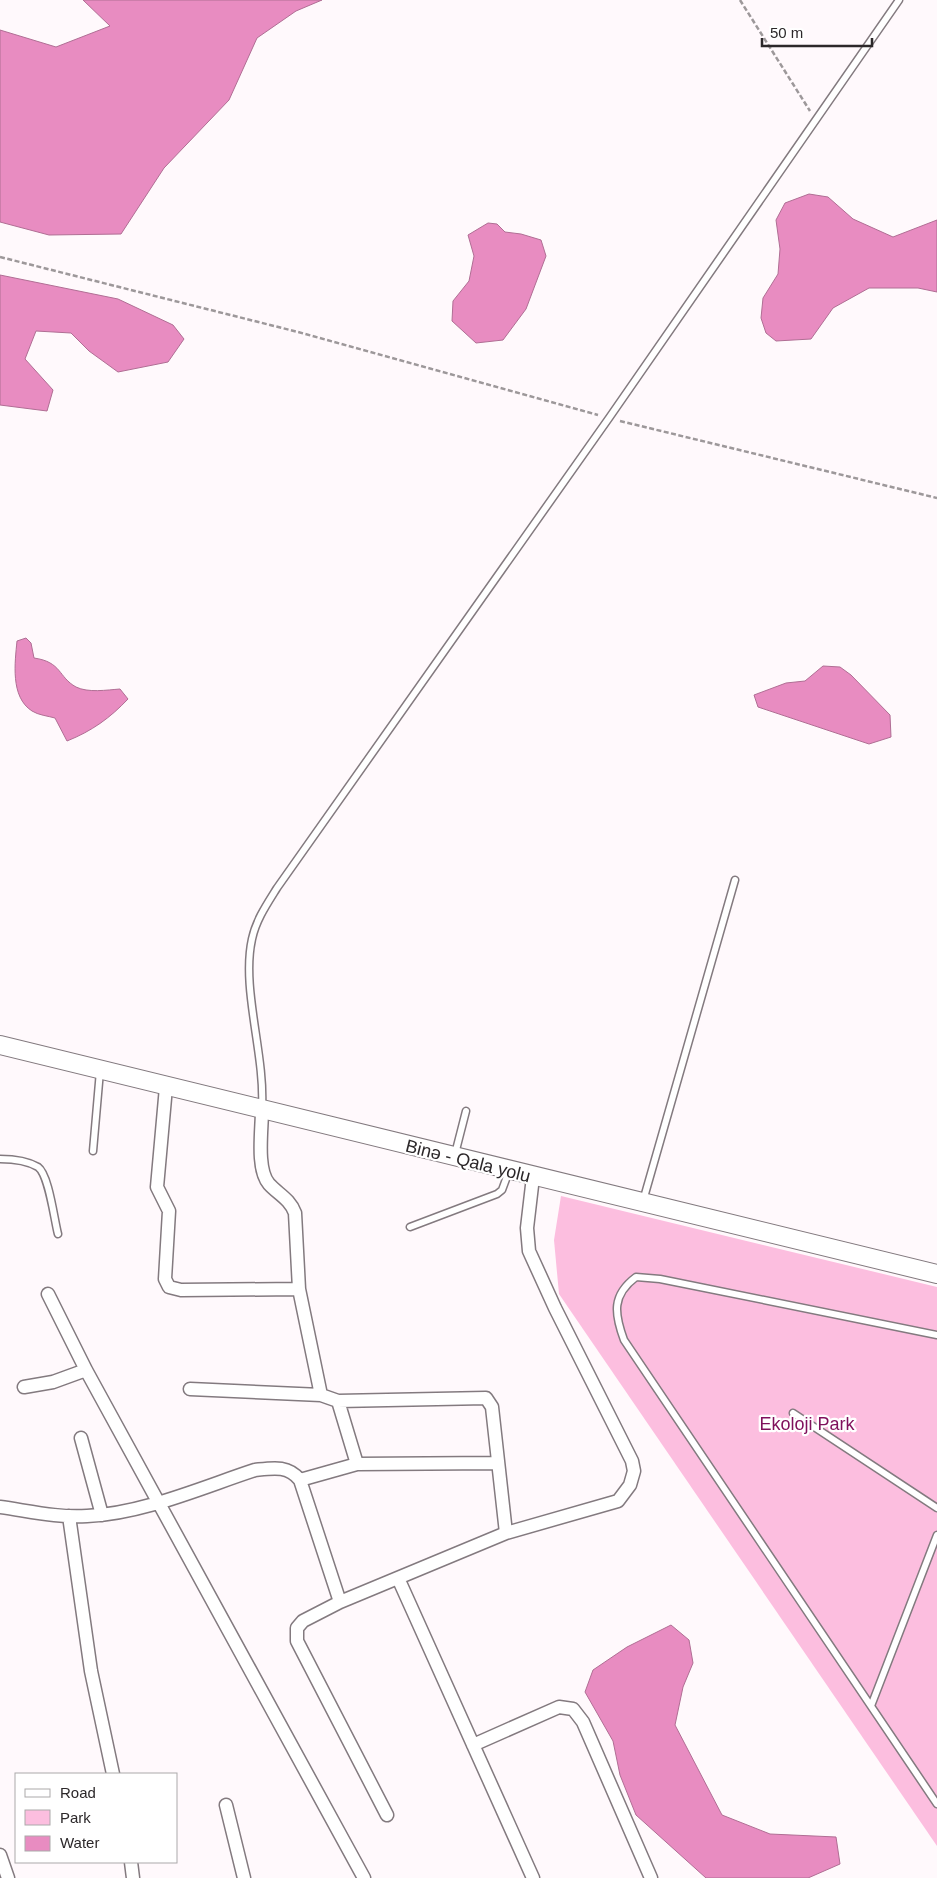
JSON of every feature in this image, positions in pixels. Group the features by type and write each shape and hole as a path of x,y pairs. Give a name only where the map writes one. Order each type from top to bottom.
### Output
{"main road":[{"name":"Binə - Qala yolu","path":"0,1045 642,1204 937,1274"}],"street":[{"path":"166,1087 157,1187 169,1211 165,1280 169,1287 181,1290 299,1289"},
{"path":"262,1110 262,1174 268,1183 292,1206 295,1213 299,1289 321,1395"},
{"path":"387,1815 297,1640 297,1628 303,1621 340,1602 506,1533 618,1501 630,1485 634,1471 632,1461 555,1308 529,1251 528,1228 533,1177"},
{"path":"48,1294 86,1370 364,1878"},
{"path":"24,1387 53,1382 86,1370"},
{"path":"190,1389 321,1395 338,1401 486,1398 492,1407 506,1533"},
{"path":"338,1401 358,1464"},
{"path":"81,1438 102,1515"},
{"path":"300,1480 358,1464 498,1463"},
{"path":"0,1507 69,1516 102,1515 158,1502 256,1470 282,1468 294,1472 300,1480 340,1602"},
{"path":"69,1516 85,1636 113,1773"},
{"path":"398,1578 534,1878"},
{"path":"473,1744 559,1707 573,1709 583,1722 652,1878"},
{"path":"226,1805 244,1878"},
{"path":"0,1854 8,1878"},
{"path":"131,1863 133,1878"}],"lane":[{"path":"262,1110 262,1084 249,969 252,939 259,918 277,888 609,418 899,0"},
{"path":"642,1204 735,880"},
{"path":"93,1151 100,1071"},
{"path":"454,1158 466,1111"},
{"path":"0,1159 20,1160 39,1168 46,1182 58,1234"},
{"path":"410,1227 497,1194 502,1190 509,1171"},
{"path":"937,1335 660,1279 636,1277 625,1286 616,1305 618,1323 624,1340 937,1804"},
{"path":"793,1413 937,1508"},
{"path":"870,1706 937,1535"}],"path":[{"path":"740,0 816,120"},
{"path":"0,257 298,332 609,418 937,498"}],"green space":[{"name":"Ekoloji Park","path":"561,1196 937,1287 937,1846 559,1294 554,1240"}],"water":[{"path":"83,0 322,0 296,11 257,38 229,100 164,168 121,234 49,235 0,222 0,30 56,47 110,26"},
{"path":"809,194 828,197 853,219 893,237 937,220 937,292 918,288 869,288 833,308 811,339 776,341 766,333 761,318 763,298 778,274 780,249 776,220 785,203"},
{"path":"488,223 497,224 505,232 521,234 541,240 546,256 526,309 503,340 476,343 452,321 453,301 469,281 474,256 468,235"},
{"path":"0,275 118,299 173,325 184,339 168,362 118,372 89,351 71,333 36,331 25,359 53,390 47,411 0,405"},
{"path":"26,638 31,643 34,658 55,666 76,687 92,691 120,689 128,699 100,723 85,733 67,741 55,718 32,711 20,697 15,679 15,659 17,641"},
{"path":"823,666 840,667 851,675 890,715 891,737 869,744 758,707 754,695 786,683 805,681"},
{"path":"671,1625 689,1640 693,1663 683,1687 675,1725 722,1815 770,1834 836,1837 840,1864 808,1878 706,1878 636,1815 620,1775 613,1741 585,1692 593,1670 627,1647"}]}
